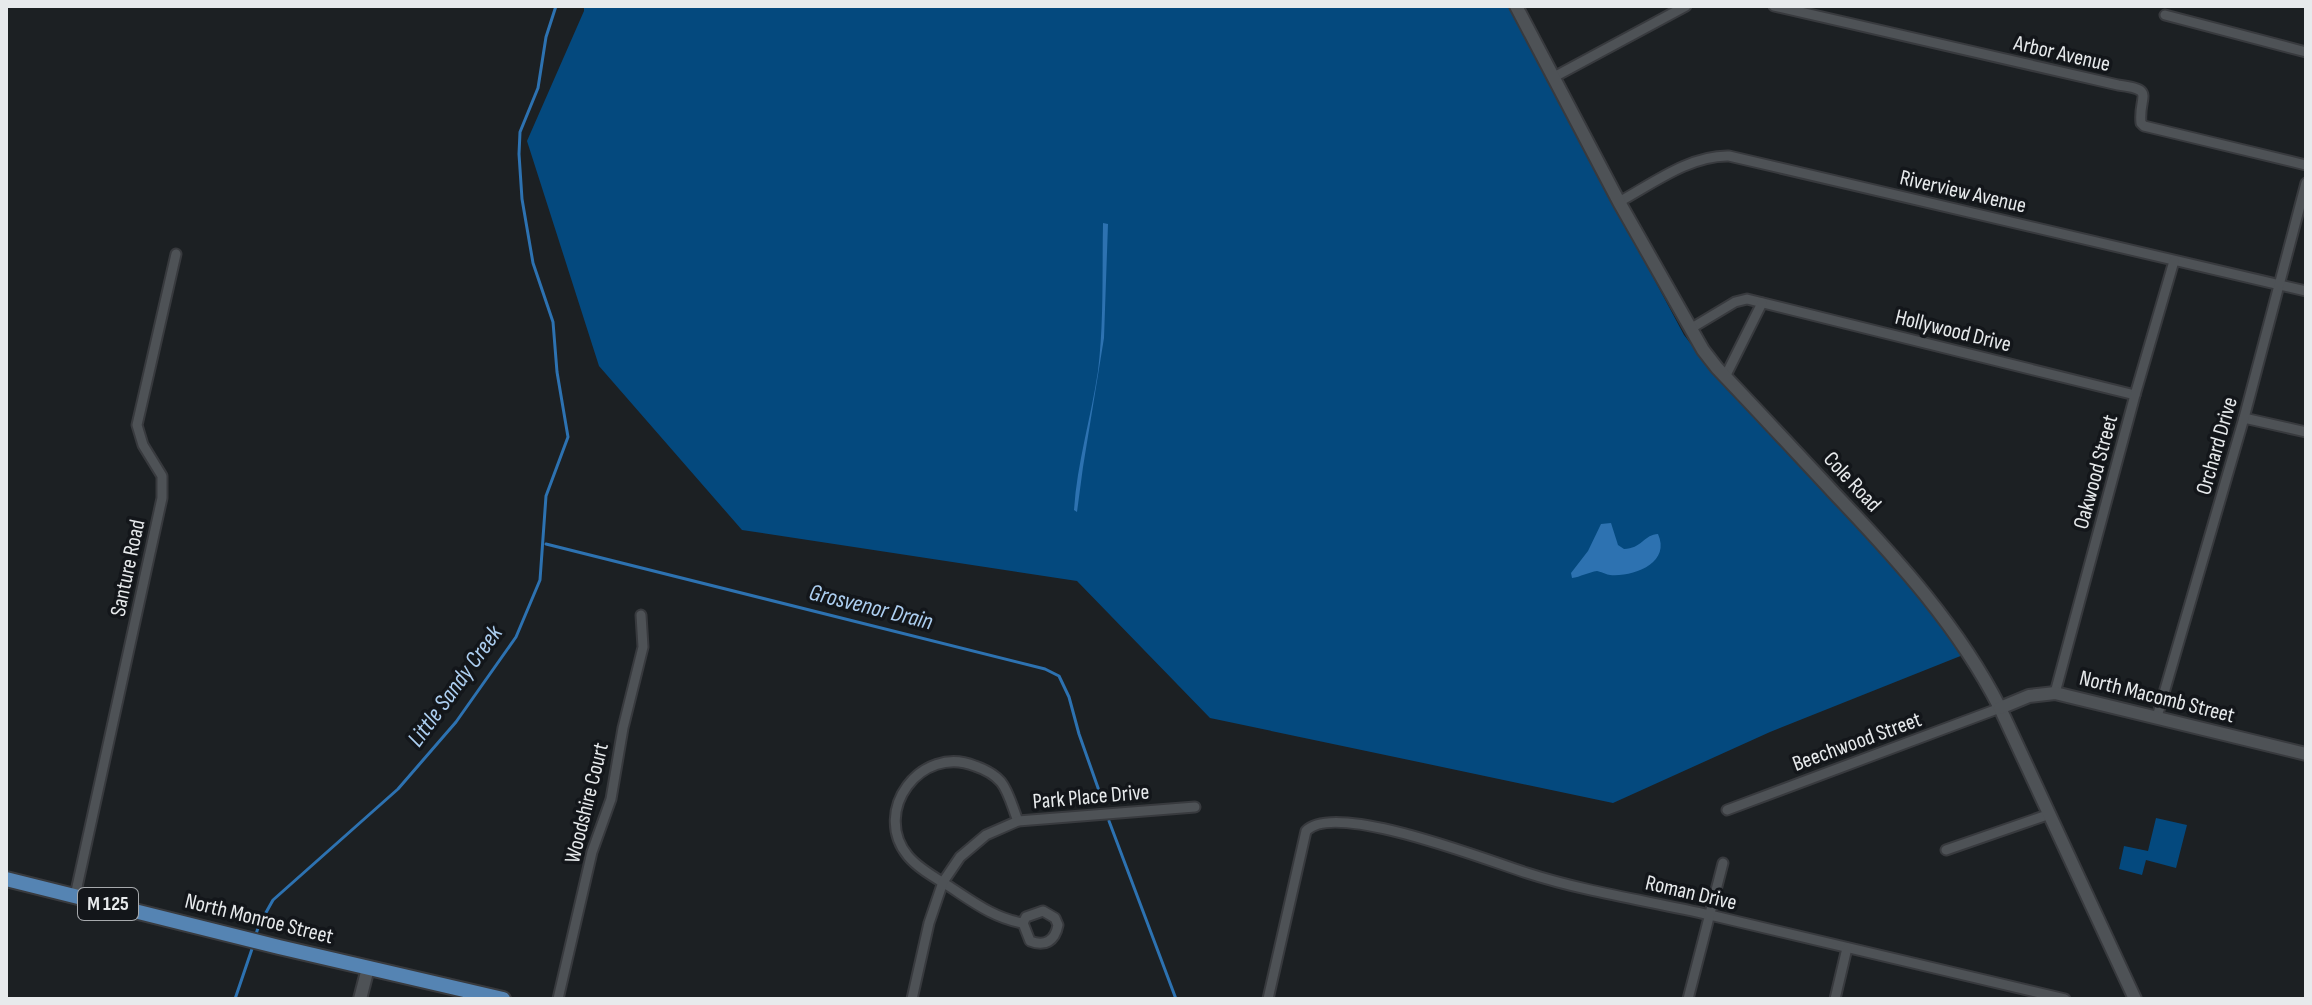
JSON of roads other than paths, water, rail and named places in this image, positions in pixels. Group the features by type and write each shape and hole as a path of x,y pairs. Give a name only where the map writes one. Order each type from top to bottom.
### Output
{"main road":[{"name":"North Monroe Street","path":"6,879 503,999"}],"street":[{"name":"Cole Road","path":"1516,6 1619,202 1703,350 1881,543 1936,609 1979,669 2135,999"},
{"path":"1554,77 1686,6"},
{"name":"Arbor Avenue","path":"1774,6 2139,88 2144,97 2140,117 2144,126 2306,165"},
{"path":"2165,15 2306,52"},
{"name":"Riverview Avenue","path":"1619,202 1695,162 1729,156 2306,291"},
{"name":"Orchard Drive","path":"2157,717 2244,418 2306,183"},
{"name":"Santure Road","path":"75,896 162,498 162,476 143,445 137,425 176,254"},
{"name":"Oakwood Street","path":"2055,693 2174,261"},
{"name":"Hollywood Drive","path":"1690,329 1735,302 1747,299 2135,395"},
{"path":"1725,377 1762,303"},
{"path":"2244,418 2306,432"},
{"name":"Woodshire Court","path":"558,999 592,852 611,799 623,728 643,647 641,615"},
{"name":"North Macomb Street","path":"2000,708 2029,696 2055,693 2306,754"},
{"name":"Beechwood Street","path":"1727,810 2000,708"},
{"path":"1018,821 1001,782 985,770 966,762 945,761 919,773 908,782 897,806 898,834 908,857 990,913 1023,923"},
{"name":"Park Place Drive","path":"912,999 929,923 943,882 960,857 986,835 1018,821 1195,807"},
{"path":"1946,850 2050,814"},
{"name":"Roman Drive","path":"1268,999 1306,831 1312,825 1336,821 1432,841 1560,882 2065,999"},
{"path":"1688,999 1723,863"},
{"path":"1835,999 1847,948"},
{"path":"360,999 368,968"}],"waterway":[{"name":"Little Sandy Creek","path":"256,934 273,900 398,789 456,722 516,637 540,580 546,496 568,437 557,372 553,322 533,263 522,199 519,154 520,132 538,88 546,37 556,6"},
{"name":"Grosvenor Drain","path":"546,544 1045,669 1059,676 1069,697 1103,802"},
{"name":"Grosvenor Drain","path":"1109,821 1176,999"},
{"name":"Little Sandy Creek","path":"235,999 253,946"}]}
